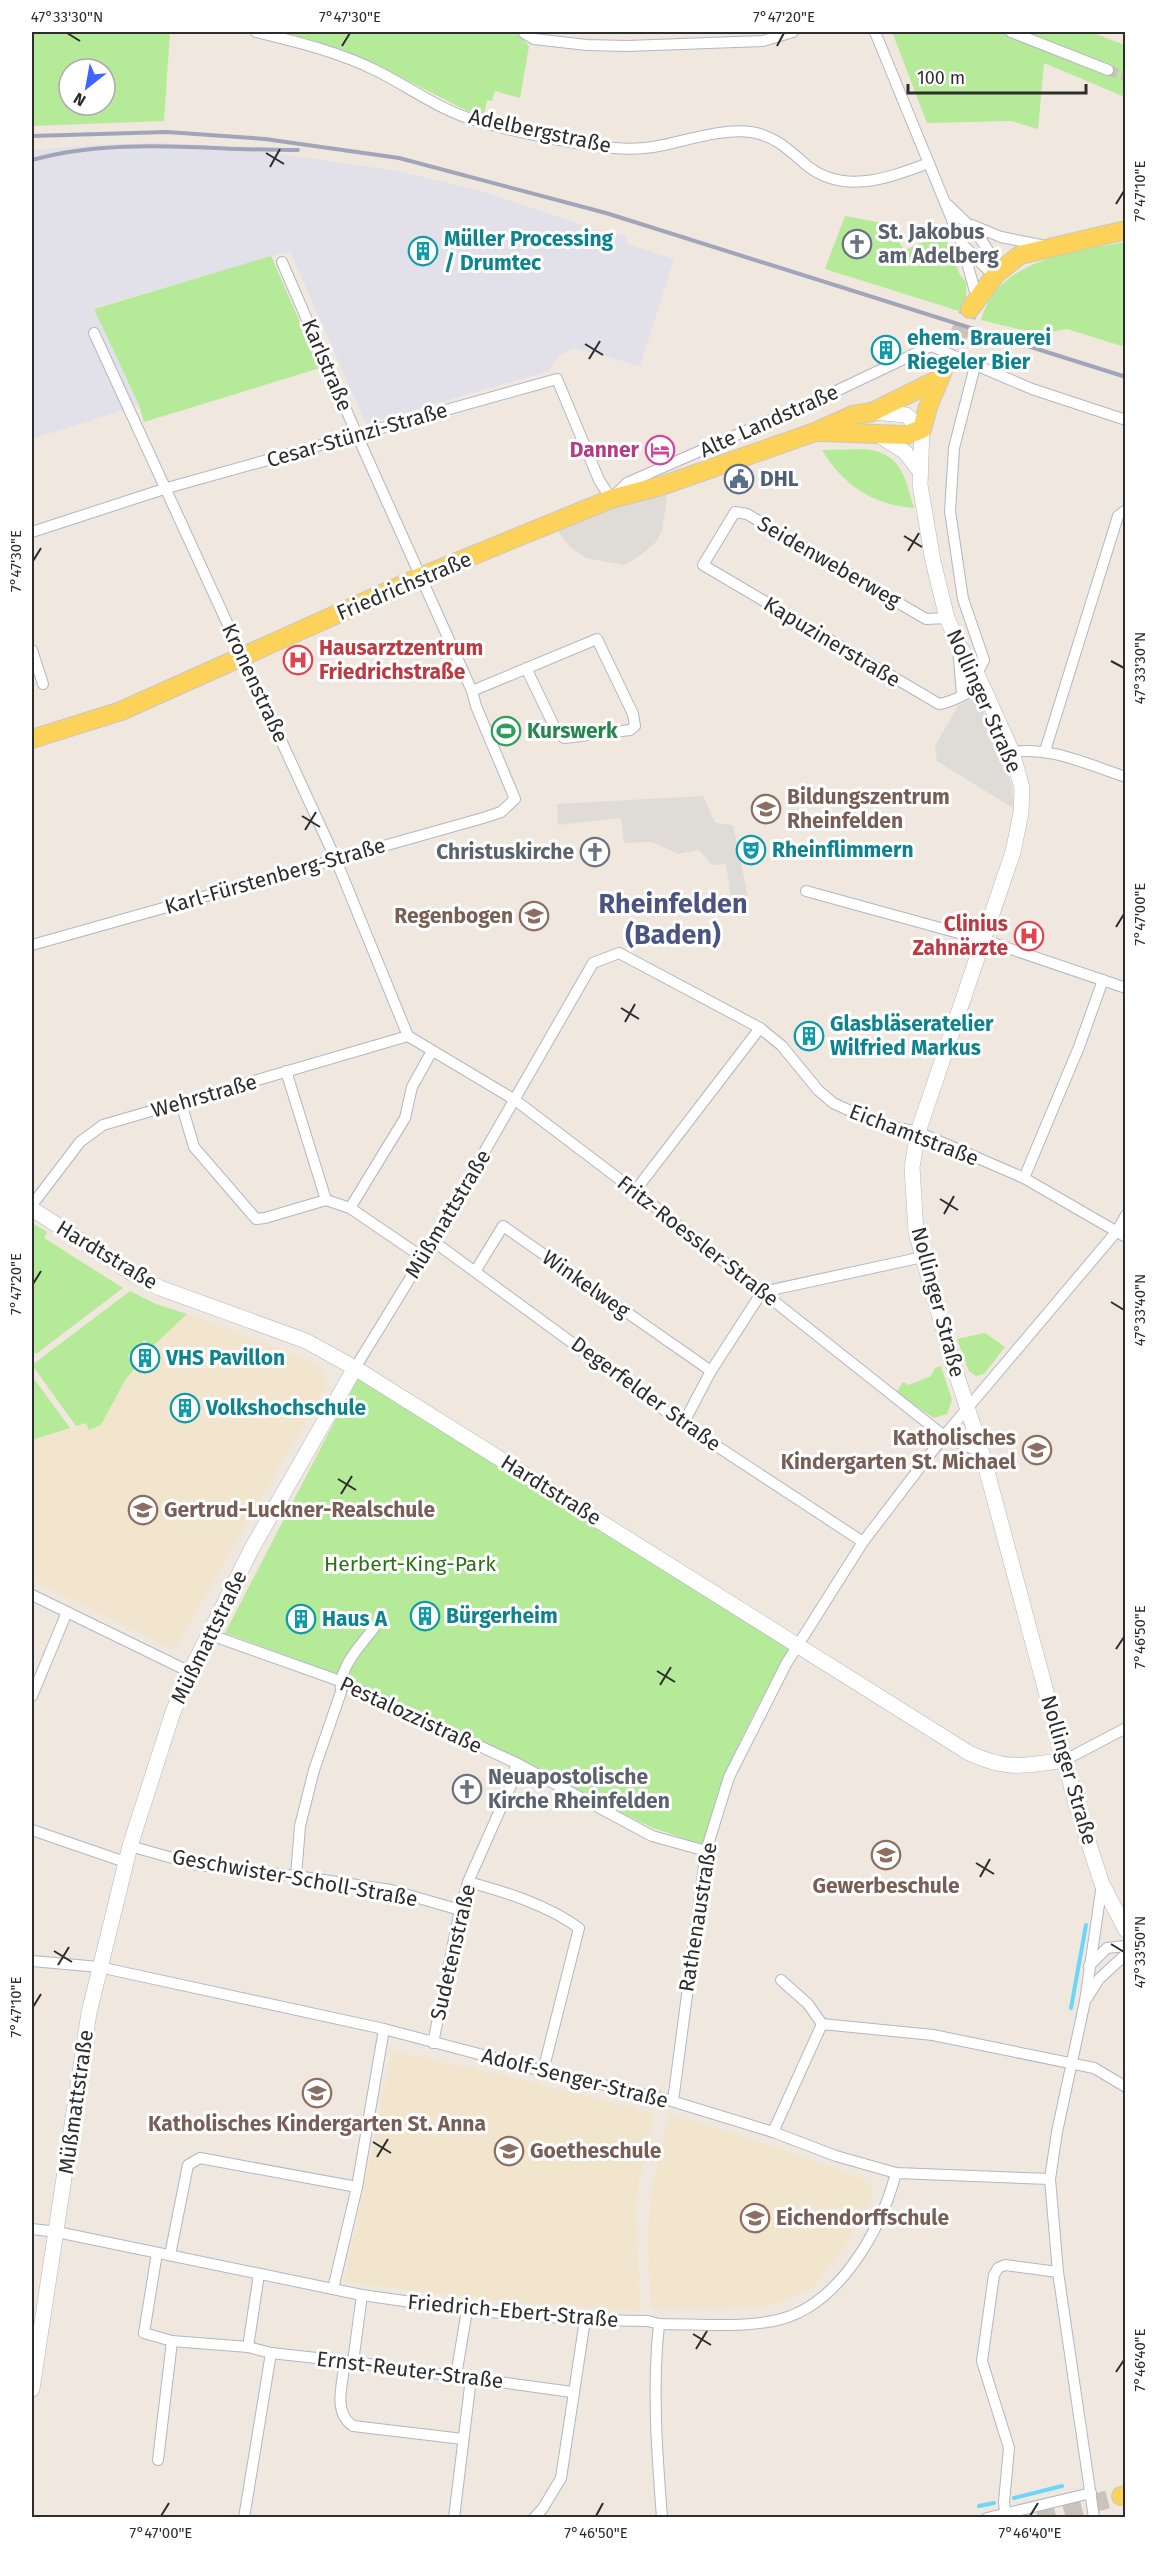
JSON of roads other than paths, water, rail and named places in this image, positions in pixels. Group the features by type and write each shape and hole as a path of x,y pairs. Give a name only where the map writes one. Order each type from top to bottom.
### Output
{"main road":[{"path":"974,304 996,274 1020,255 1050,246 1125,230"},
{"name":"Friedrichstraße","path":"32,739 121,711 420,578 610,500 664,485 815,432 853,415 872,412 942,372 922,429"},
{"path":"815,432 906,435 922,429"}],"street":[{"name":"Adelbergstraße","path":"256,32 320,49 375,70 472,120 575,142 617,149 651,148 726,132 749,132 779,141 806,165 828,178 848,182 869,182 891,177 929,163"},
{"path":"524,33 534,39 587,45 627,46 763,41 793,32"},
{"path":"875,32 962,244 974,304"},
{"path":"1011,32 1108,70"},
{"path":"945,203 966,222 992,254 996,274"},
{"path":"966,222 1001,237 1050,246"},
{"path":"962,244 987,269 996,274"},
{"name":"Karlstraße","path":"282,262 472,691 476,706 515,799"},
{"name":"Kronenstraße","path":"94,333 336,860 408,1036"},
{"name":"Alte Landstraße","path":"610,500 627,483 832,393 931,346 975,366"},
{"path":"980,680 984,660 963,599 950,511 954,448 975,366 1032,389 1125,420"},
{"name":"Cesar-Stünzi-Straße","path":"32,532 167,489 557,379 599,480 610,500"},
{"path":"872,412 906,415 922,429"},
{"name":"Nollinger Straße","path":"922,429 919,470 933,561 947,618 958,644 980,680 1012,752 1022,788 1021,813 1013,852 918,1132 912,1167 916,1232 956,1373 982,1453 1077,1807 1102,1884 1125,1930"},
{"path":"877,434 905,452 919,470"},
{"path":"1045,752 1118,516 1125,510"},
{"name":"Seidenweberweg","path":"703,565 735,512 747,514 926,619 947,618"},
{"name":"Kapuzinerstraße","path":"703,565 939,704 952,702 980,680"},
{"path":"472,691 526,668 597,639 633,714 635,726 630,730 564,738 556,730 526,668"},
{"path":"958,644 962,694"},
{"path":"32,650 43,684"},
{"path":"1012,752 1027,749 1045,752 1125,777"},
{"name":"Karl-Fürstenberg-Straße","path":"32,945 483,818 501,812 515,799"},
{"path":"806,891 984,940 1125,988"},
{"name":"Eichamtstraße","path":"593,963 619,953 760,1028 782,1046 818,1090 833,1103 879,1124 918,1132 1024,1178 1121,1234"},
{"name":"Müßmattstraße","path":"32,2389 34,2356 57,2232 87,2024 129,1846 173,1712 190,1672 252,1548 593,963"},
{"path":"1024,1178 1079,1047 1104,980"},
{"path":"635,1191 760,1028"},
{"name":"Fritz-Roessler-Straße","path":"408,1036 515,1100 635,1191 944,1436 982,1453"},
{"name":"Wehrstraße","path":"32,1207 80,1142 103,1125 408,1036"},
{"path":"351,1208 405,1118 412,1087 432,1051"},
{"path":"286,1071 326,1200"},
{"path":"182,1103 194,1147 256,1219 326,1200 351,1208 423,1257"},
{"name":"Hardtstraße","path":"32,1207 135,1275 160,1288 306,1341 355,1368 951,1742 984,1760 1017,1767 1065,1760"},
{"name":"Rathenaustraße","path":"672,2101 706,1851 729,1777 786,1664 864,1542 944,1436 1121,1234 1125,1215"},
{"name":"Winkelweg","path":"476,1270 503,1226 711,1371"},
{"name":"Degerfelder Straße","path":"433,1241 476,1270 683,1424 864,1542"},
{"path":"683,1424 711,1371 762,1292 923,1257"},
{"path":"32,1595 190,1672"},
{"path":"32,1696 67,1612"},
{"path":"296,1876 300,1826 314,1770 341,1692 340,1681 355,1651 374,1628"},
{"name":"Pestalozzistraße","path":"208,1635 340,1681 516,1763 652,1836 706,1851"},
{"path":"1065,1760 1125,1728"},
{"name":"Sudetenstraße","path":"433,2043 460,1910 468,1882 512,1783 516,1763"},
{"path":"32,1830 125,1862"},
{"name":"Geschwister-Scholl-Straße","path":"129,1846 197,1865 391,1890 460,1910"},
{"path":"468,1882 512,1895 569,1921 579,1928 543,2072"},
{"path":"1094,2517 1058,2272 1050,2179 1057,2132 1085,2001 1102,1884"},
{"path":"1089,1967 1107,1947 1125,1946"},
{"path":"1085,2001 1099,1979 1125,1953"},
{"name":"Adolf-Senger-Straße","path":"32,1961 99,1967 384,2030 543,2072 672,2101 773,2132 836,2156 896,2173 1050,2179"},
{"path":"781,1980 808,2004 822,2024 933,2035 1094,2068 1125,2087"},
{"path":"773,2132 822,2024"},
{"path":"333,2289 357,2187 384,2030"},
{"path":"170,2255 188,2165 200,2158 357,2187"},
{"name":"Friedrich-Ebert-Straße","path":"32,2229 57,2232 362,2295 467,2310 585,2320 648,2321 659,2324 747,2324 776,2320 829,2294 851,2267 864,2245 890,2197 896,2173"},
{"name":"Ernst-Reuter-Straße","path":"157,2253 144,2333 172,2341 248,2347 271,2353 572,2392"},
{"path":"1005,2513 1009,2448 982,2361 994,2274 998,2268 1005,2265 1058,2272"},
{"path":"248,2347 259,2274"},
{"path":"362,2295 340,2409 343,2420 353,2427 463,2439"},
{"path":"456,2376 467,2310"},
{"path":"534,2517 543,2508 561,2478 572,2392 585,2320"},
{"path":"659,2324 655,2358 655,2412 662,2517"},
{"path":"158,2460 172,2341"},
{"path":"244,2517 271,2353"},
{"path":"454,2517 471,2378"},
{"path":"987,2517 1091,2493"}],"waterway":[{"path":"1071,2008 1086,1925"},
{"path":"1014,2498 1062,2486"},
{"path":"979,2506 994,2503"}],"tunnel":[{"path":"1108,70 1126,77"},
{"path":"945,366 970,309"},
{"path":"1038,2518 1121,2496"}],"railway":[{"path":"32,136 167,132 265,139 399,158 606,213 1126,377"},
{"path":"32,160 97,148 164,146 298,150"}],"place":[{"name":"St. Jakobus am Adelberg","path":"857,244"},
{"name":"Müller Processing / Drumtec","path":"423,251"},
{"name":"ehem. Brauerei Riegeler Bier","path":"886,350"},
{"name":"Danner","path":"660,450"},
{"name":"DHL","path":"739,479"},
{"name":"Hausarztzentrum Friedrichstraße","path":"298,660"},
{"name":"Kurswerk","path":"506,731"},
{"name":"Bildungszentrum Rheinfelden","path":"766,809"},
{"name":"Rheinflimmern","path":"751,850"},
{"name":"Christuskirche","path":"595,852"},
{"name":"Regenbogen","path":"534,916"},
{"name":"Clinius Zahnärzte","path":"1029,936"},
{"name":"Glasbläseratelier Wilfried Markus","path":"809,1036"},
{"name":"VHS Pavillon","path":"145,1358"},
{"name":"Volkshochschule","path":"185,1408"},
{"name":"Katholisches Kindergarten St. Michael","path":"1037,1450"},
{"name":"Gertrud-Luckner-Realschule","path":"143,1510"},
{"name":"Bürgerheim","path":"425,1616"},
{"name":"Haus A","path":"301,1619"},
{"name":"Neuapostolische Kirche Rheinfelden","path":"467,1789"},
{"name":"Gewerbeschule","path":"886,1855"},
{"name":"Katholisches Kindergarten St. Anna","path":"317,2093"},
{"name":"Goetheschule","path":"509,2151"},
{"name":"Eichendorffschule","path":"755,2218"}],"district":[{"name":"Rheinfelden (Baden)","path":"673,920"}],"park label":[{"name":"Herbert-King-Park","path":"410,1564"}]}
